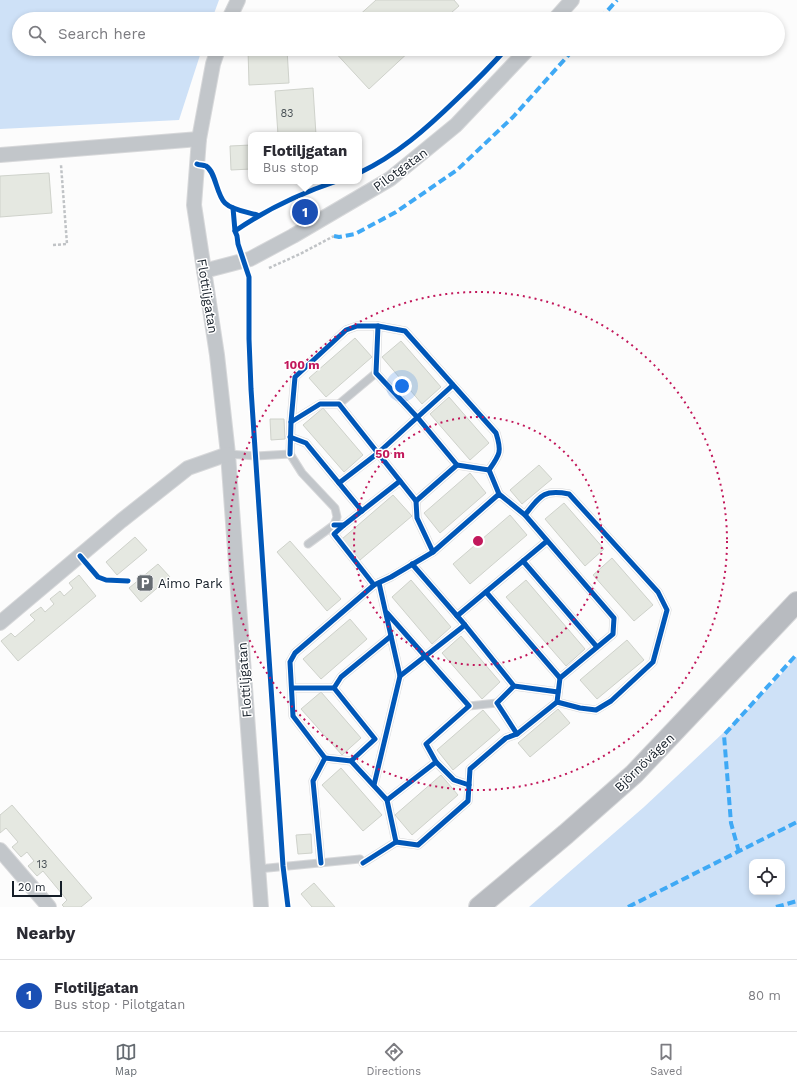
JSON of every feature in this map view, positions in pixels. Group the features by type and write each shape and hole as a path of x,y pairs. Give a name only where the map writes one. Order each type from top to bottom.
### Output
{"main road":[{"name":"Björnövägen","path":"478,907 566,834 634,774 797,602"}],"street":[{"path":"232,12 238,0"},
{"path":"561,12 572,0"},
{"name":"Flottiljgatan","path":"216,56 199,139 194,205 217,355 228,454 261,907"},
{"name":"Pilotgatan","path":"204,272 250,259 293,236 390,179 456,125 521,56"},
{"path":"0,154 199,139"},
{"path":"0,623 121,521 188,468 228,454"},
{"path":"0,850 50,907"}],"lane":[{"path":"308,544 334,525 337,518 335,508 302,473 290,454 295,377 346,330 356,326 378,326 405,331 496,433 499,444 499,455 489,470"},
{"path":"378,326 376,373 418,418 457,465 489,470"},
{"path":"291,422 320,404 339,404 376,373"},
{"path":"339,483 378,453 453,385"},
{"path":"339,404 416,501 417,518 432,552"},
{"path":"290,437 306,443 362,511"},
{"path":"228,454 256,456 290,454"},
{"path":"416,501 457,465"},
{"path":"258,869 362,861 396,842 418,845 468,801 470,769 506,738 517,734 557,702 560,678 613,634 614,618 525,515 499,494 489,470"},
{"path":"374,785 400,676 386,612 377,584 334,534 400,481"},
{"path":"525,515 539,497 554,491 569,494 658,592 667,610 653,662 611,701 596,710 580,708 557,702"},
{"path":"396,842 387,800 351,761 325,758 293,716 290,662 295,653 377,584 432,552 499,494"},
{"path":"334,525 344,526"},
{"path":"457,616 547,541"},
{"path":"523,561 597,647"},
{"path":"412,564 465,624 514,686 558,692"},
{"path":"486,592 560,678"},
{"path":"386,612 469,706"},
{"path":"400,676 465,624"},
{"path":"334,688 341,677 391,636"},
{"path":"469,785 454,780 436,762 426,744 469,706 497,703 514,686"},
{"path":"292,688 334,688"},
{"path":"334,688 375,739 384,741"},
{"path":"497,703 517,734"},
{"path":"351,761 375,739"},
{"path":"321,863 313,781 325,758"},
{"path":"387,800 436,762"}],"path":[{"path":"53,245 67,244 60,150"},
{"path":"263,270 300,254 334,236"}],"shaded area":[{"path":"0,0 219,0 215,12 12,12 12,56 200,56 179,120 0,129"},
{"path":"797,657 797,907 529,907 644,807 753,705"}],"building":[{"path":"376,0 454,0 459,6 452,12 363,12"},
{"path":"248,56 287,56 289,83 249,85"},
{"path":"338,56 404,56 369,89"},
{"path":"313,88 316,132 278,132 275,91"},
{"path":"248,145 248,169 231,170 230,146"},
{"path":"49,173 52,213 0,217 0,176"},
{"path":"355,338 372,357 326,397 309,378"},
{"path":"401,341 441,387 422,404 382,357"},
{"path":"449,397 489,443 470,460 430,414"},
{"path":"323,408 363,455 344,472 303,425"},
{"path":"270,419 284,419 285,439 271,440"},
{"path":"539,465 552,479 522,504 510,490"},
{"path":"470,473 486,493 440,533 424,513"},
{"path":"393,495 412,516 360,560 342,539"},
{"path":"564,503 604,549 585,566 545,519"},
{"path":"510,515 527,535 470,584 453,564"},
{"path":"135,537 147,550 117,575 106,562"},
{"path":"290,541 341,599 327,611 277,552"},
{"path":"612,558 653,605 634,621 593,575"},
{"path":"158,564 170,577 141,602 129,588"},
{"path":"79,575 96,596 18,661 1,641 11,633 15,637 35,620 30,615 41,607 45,612 54,604 50,599 60,591 64,596 73,588 69,583"},
{"path":"411,580 451,627 432,644 392,597"},
{"path":"526,580 585,649 566,666 506,597"},
{"path":"350,619 367,639 321,679 303,659"},
{"path":"461,636 500,682 482,699 442,653"},
{"path":"627,640 644,660 597,699 580,680"},
{"path":"321,692 361,738 342,755 301,709"},
{"path":"558,709 570,723 530,757 518,743"},
{"path":"483,710 500,730 453,770 437,750"},
{"path":"341,768 382,815 363,831 322,785"},
{"path":"441,775 458,795 412,835 395,815"},
{"path":"12,805 92,898 81,907 64,907 62,905 67,900 43,871 37,876 28,866 34,861 27,852 21,857 12,847 18,842 6,828 0,833 0,815"},
{"path":"311,834 312,853 298,854 296,835"},
{"path":"314,883 335,907 312,907 301,894"}],"marked path":[{"path":"606,12 617,0"},
{"path":"334,236 339,237 355,234 396,212 457,170 513,117 568,56"},
{"path":"739,852 731,823 724,735 797,654"},
{"path":"628,907 797,822"},
{"path":"776,907 797,901"}],"cycle path":[{"path":"362,172 386,158 423,130 470,87 500,56"},
{"path":"197,164 206,166 212,173 225,203 236,209 257,215"},
{"path":"235,231 284,202 329,184"},
{"path":"233,208 238,244 249,277 251,389 283,866 288,907"},
{"path":"290,454 295,377 346,330 357,326 378,326 405,331 496,433 499,453 489,470 499,494"},
{"path":"378,326 376,373 418,418 457,465 489,470"},
{"path":"339,483 378,453 453,385"},
{"path":"291,422 320,404 339,404 416,501 417,518 433,552"},
{"path":"290,437 306,443 362,511"},
{"path":"416,501 457,465"},
{"path":"334,525 344,525 400,481"},
{"path":"525,515 539,499 548,493 553,492 569,494 658,592 667,610 653,662 611,701 596,710 580,708 557,702"},
{"path":"321,863 313,781 325,758 293,716 290,662 295,653 374,585 391,577 433,552 499,494 525,515 614,618 613,634 560,678 557,702 517,734 506,738 470,769 468,801 418,845 396,842 363,863"},
{"path":"344,525 334,534 374,585"},
{"path":"457,616 547,541"},
{"path":"80,556 98,577 106,580 128,581"},
{"path":"523,561 597,647"},
{"path":"400,676 465,625 412,564"},
{"path":"374,785 400,676 379,583"},
{"path":"486,592 560,678"},
{"path":"387,613 469,706 426,744 436,762"},
{"path":"465,625 514,686 558,692"},
{"path":"334,688 341,677 391,636"},
{"path":"514,686 497,703 517,734"},
{"path":"292,688 334,688 375,739 351,761"},
{"path":"325,758 351,761 387,800 396,842"},
{"path":"387,800 436,762 454,780 469,785"}],"place":[{"name":"Flotiljgatan","path":"305,212"},
{"name":"Aimo Park","path":"145,583"}]}
